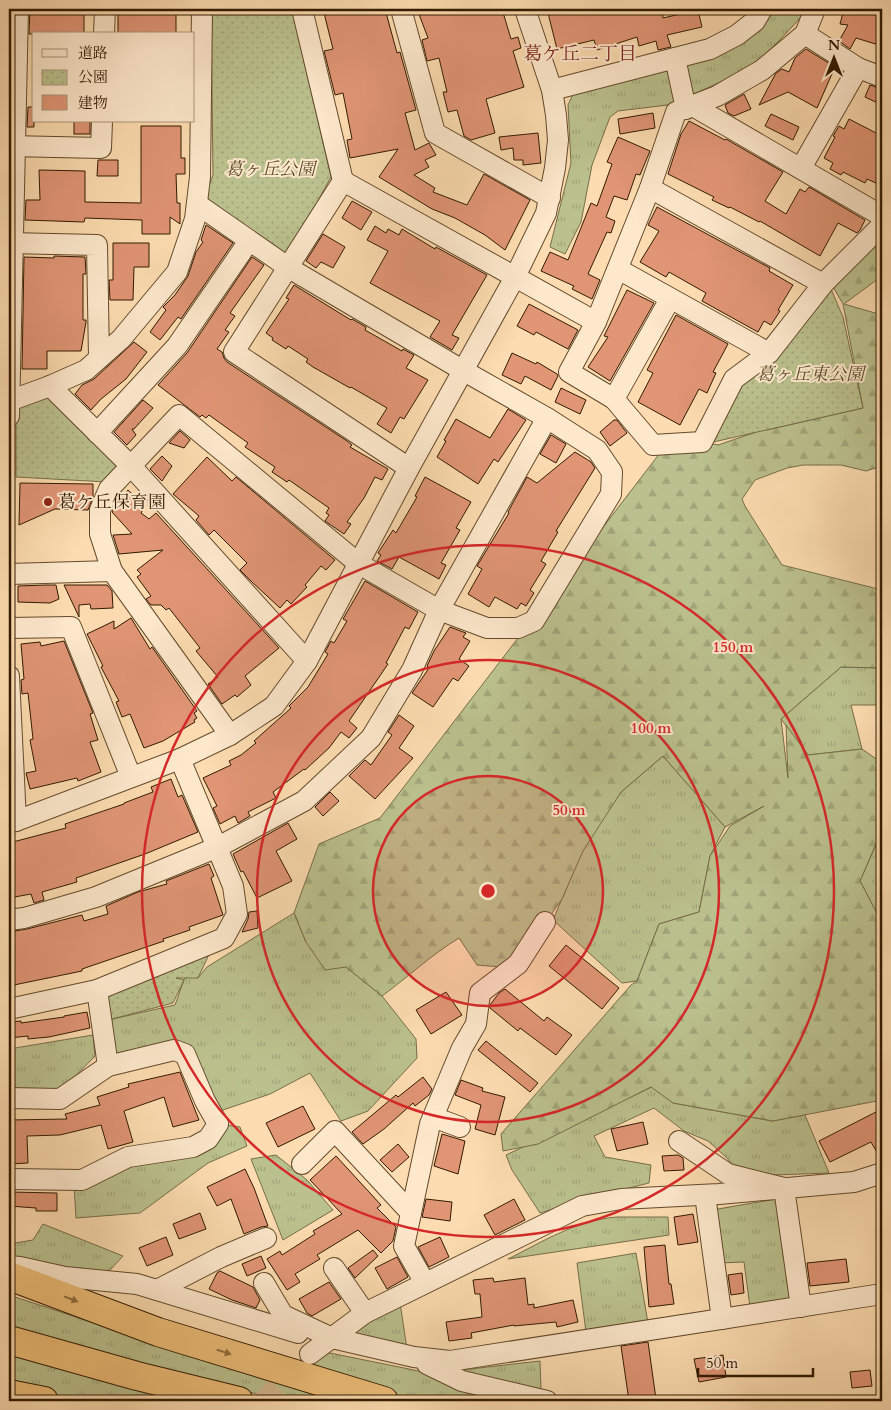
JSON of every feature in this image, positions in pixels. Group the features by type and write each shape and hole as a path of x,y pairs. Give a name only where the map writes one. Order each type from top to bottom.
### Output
{"highway":[{"path":"9,1276 158,1332 384,1401"},
{"path":"9,1340 136,1376 239,1401"},
{"path":"9,1394 44,1401"}],"street":[{"path":"9,416 12,146 18,9"},
{"path":"104,32 105,9"},
{"path":"9,401 86,370 121,339 177,272 195,219 200,177 202,9"},
{"path":"302,9 343,181 234,352 409,468"},
{"path":"401,9 435,133 550,198"},
{"path":"9,676 12,822 180,760 230,735 274,706 307,661 360,564 409,468 515,277 546,213 555,168 558,140 552,90 525,9"},
{"path":"552,90 710,49 737,35 755,20 762,9"},
{"path":"815,9 806,34 762,70 717,96 676,112 650,188 618,269 596,322 569,372 614,399 653,445 702,442 734,379 769,353 823,284 882,225"},
{"path":"806,34 858,68 882,77"},
{"path":"674,58 689,107 801,168 882,216"},
{"path":"801,168 858,68"},
{"path":"12,146 102,148 102,122"},
{"path":"343,181 596,322"},
{"path":"650,188 823,284"},
{"path":"197,204 289,268 547,418 597,450 612,472 611,494 534,621 518,628 487,628 439,610 360,564 179,416 109,489 100,510 100,534 112,571 230,735"},
{"path":"97,433 177,346 249,241"},
{"path":"11,243 97,245 99,358"},
{"path":"618,269 769,353"},
{"path":"614,399 670,299"},
{"path":"50,386 131,466 307,661"},
{"path":"9,920 24,918 96,897 218,847 304,801 371,738 412,670 439,610 547,418"},
{"path":"9,574 112,571"},
{"path":"9,628 71,627 131,777"},
{"path":"9,1009 97,990 224,938 237,914 233,886 180,760"},
{"path":"424,1283 404,1246 433,1117 462,1048 476,1024 480,993 518,964 545,922"},
{"path":"97,990 108,1066"},
{"path":"9,1098 60,1099 108,1066 174,1050 185,1054 205,1101 218,1124 208,1139 193,1147 128,1157 82,1180 9,1179"},
{"path":"433,1117 460,1127"},
{"path":"302,1164 335,1131 411,1213"},
{"path":"679,1141 728,1174 784,1188"},
{"path":"310,1354 365,1313 582,1206 621,1199 704,1195 854,1182 882,1173"},
{"path":"784,1188 801,1307"},
{"path":"704,1195 722,1319"},
{"path":"157,1290 221,1256 266,1238"},
{"path":"9,1266 65,1277 137,1284 330,1340 414,1357 450,1362 882,1294"},
{"path":"334,1268 365,1313"},
{"path":"264,1283 283,1315 330,1340"},
{"path":"414,1357 462,1381 547,1401"}],"green space":[{"name":"葛ヶ丘公園","path":"211,9 292,9 331,177 288,256 205,197 213,175"},
{"path":"772,9 805,9 803,15 751,68 692,95 683,63"},
{"path":"669,68 676,104 618,111 610,117 592,165 581,222 565,254 550,247 571,163 568,105 575,90"},
{"path":"882,229 882,276 844,304 882,315 882,466 866,471 841,465 803,465 787,468 755,480 742,499 782,565 882,590 882,668 841,667 781,719 788,778 786,725 808,755 862,749 882,763 882,830 860,881 882,923 882,1100 773,1121 673,1103 651,1087 538,1144 503,1151 501,1134 631,985 637,981 659,924 699,912 710,856 730,826 764,806 725,827 663,756 621,792 583,851 562,899 513,968 477,965 459,938 382,996 346,967 325,970 306,942 294,913 319,844 380,818 663,449 709,443 718,445 771,427 767,430 863,408 843,304 831,283"},
{"name":"葛ヶ丘東公園","path":"827,280 843,317 863,408 709,443 734,379"},
{"path":"53,388 121,465 107,482 16,477 16,404"},
{"path":"841,667 882,668 882,705 851,705 862,749 808,755 781,719"},
{"path":"663,756 725,827 710,856 699,912 659,924 637,981 622,983 553,920 591,829 621,792"},
{"path":"882,831 882,923 860,881"},
{"path":"294,913 306,942 346,967 382,996 416,1039 417,1058 368,1111 341,1121 310,1073 270,1094 217,1112 188,1045 112,1057 108,1020 175,1005 186,974 198,978 207,967"},
{"path":"212,948 198,978 176,978 184,980 173,1003 108,1020 108,996"},
{"path":"93,1035 95,1056 63,1089 9,1091 9,1049"},
{"path":"652,1087 673,1103 772,1121 805,1115 829,1173 773,1175 737,1170 708,1141 684,1131 654,1108 594,1136 605,1157 651,1165 649,1183 540,1213 512,1170 506,1155"},
{"path":"218,1124 240,1127 247,1146 208,1163 140,1213 76,1218 74,1185 128,1157 191,1148"},
{"path":"276,1155 307,1180 333,1210 283,1240 251,1159"},
{"path":"776,1199 790,1298 750,1307 744,1262 718,1263 712,1210"},
{"path":"616,1217 668,1217 669,1235 508,1259 573,1227"},
{"path":"43,1224 123,1256 111,1269 95,1279 62,1272 9,1254 9,1244 33,1240"},
{"path":"636,1253 648,1323 586,1332 577,1263"},
{"path":"9,1295 219,1364 344,1401 289,1401 209,1383 9,1326"},
{"path":"399,1296 408,1356 332,1338"},
{"path":"315,1350 551,1401 403,1401 302,1373"},
{"path":"9,1354 197,1401 60,1401 9,1388"},
{"path":"540,1361 541,1389 453,1371"}],"building":[{"path":"30,9 84,9 84,32 32,32 32,34 29,34"},
{"path":"118,9 176,9 176,32 118,32"},
{"path":"323,9 385,9 397,53 400,52 416,110 405,113 415,150 429,143 436,155 425,160 429,167 414,175 435,188 433,192 467,205 484,174 530,200 505,250 485,235 455,218 432,209 379,177 398,149 350,158 347,140 352,139 343,93 335,95 324,51 333,49"},
{"path":"417,9 502,9 511,39 518,37 521,48 513,51 524,87 486,99 495,133 471,140 464,136 457,110 448,112 443,92 447,92 439,58 427,61 422,40 428,38"},
{"path":"547,9 662,9 663,18 698,10 702,27 667,35 671,47 658,50 656,41 639,46 637,37 597,50 594,40 557,49"},
{"path":"844,9 855,9 882,15 882,46 856,38 850,49 839,41 848,25 840,24"},
{"path":"806,49 835,67 817,108 788,92 759,105 776,73 782,69 789,72 795,58"},
{"path":"870,85 882,89 882,105 865,97"},
{"path":"744,94 751,109 734,116 728,113 725,105"},
{"path":"28,107 32,107 34,127 27,127"},
{"path":"653,113 655,128 620,134 618,119"},
{"path":"771,114 799,127 793,140 765,126"},
{"path":"849,119 882,136 882,175 878,184 867,179 865,183 843,172 841,175 830,169 833,163 824,158 839,126 844,129"},
{"path":"689,121 726,139 783,172 765,201 786,214 800,189 805,192 809,187 865,220 860,230 857,233 838,223 820,256 760,221 712,200 714,197 668,174 681,134"},
{"path":"74,122 90,122 90,134 74,134"},
{"path":"141,126 181,126 181,158 185,158 185,174 176,174 177,203 180,203 180,224 170,217 170,234 142,234 142,220 85,218 84,222 25,220 26,200 40,200 39,170 85,171 85,202 141,203"},
{"path":"538,133 541,163 523,165 523,160 514,160 513,148 501,150 499,137"},
{"path":"618,137 650,151 640,175 636,174 627,200 614,196 606,217 615,221 611,233 607,232 588,274 600,280 592,299 572,289 574,286 541,271 550,252 568,260 591,203 597,206 612,164 607,162"},
{"path":"98,160 118,160 118,176 97,176"},
{"path":"352,201 372,212 361,230 342,218"},
{"path":"657,207 770,268 769,271 793,285 771,325 764,321 758,332 702,301 706,293 669,272 666,277 640,262 659,231 648,225"},
{"path":"206,225 233,243 181,319 178,317 160,340 150,332 166,310 163,307 175,295 188,276 196,252 203,242 201,240"},
{"path":"375,226 386,233 388,229 399,235 402,229 435,249 436,247 487,275 452,335 459,338 452,350 430,337 440,321 370,283 388,251 367,240"},
{"path":"323,234 345,247 333,268 321,262 316,268 306,261"},
{"path":"113,243 149,243 149,267 134,267 133,300 110,300 109,280 113,280"},
{"path":"54,256 85,257 86,274 83,274 83,320 86,320 86,322 81,351 47,351 47,369 22,369 24,257 54,258"},
{"path":"252,257 264,265 230,313 235,316 225,330 229,332 217,349 222,352 227,362 347,441 352,445 350,447 388,469 382,480 375,477 364,498 347,522 351,524 344,534 325,521 329,515 326,513 329,508 289,480 287,482 272,472 275,467 245,447 248,443 209,415 206,418 202,415 200,417 158,385 187,353"},
{"path":"294,285 351,320 366,327 365,330 402,351 403,349 414,355 406,368 428,380 404,419 400,417 391,433 377,424 387,408 313,367 306,362 308,359 288,346 286,349 272,340 273,338 266,333 289,299 286,298"},
{"path":"627,290 654,303 610,381 588,367 608,337 604,336"},
{"path":"529,304 578,330 568,349 536,332 534,335 517,326"},
{"path":"676,315 728,344 713,372 716,373 707,393 699,389 680,425 638,402 653,373 647,370"},
{"path":"134,342 147,352 126,379 101,399 91,410 75,394 82,385 94,379"},
{"path":"512,353 536,364 537,362 557,374 558,376 551,390 525,376 521,384 502,375"},
{"path":"561,388 586,400 580,414 555,402"},
{"path":"143,400 153,408 132,429 136,435 127,445 114,432"},
{"path":"508,409 526,420 498,462 494,459 478,484 437,457 456,419 490,438"},
{"path":"614,420 617,420 627,433 610,446 600,432"},
{"path":"180,431 190,440 184,448 169,443"},
{"path":"551,435 566,444 556,463 540,454"},
{"path":"575,452 591,462 595,468 556,531 558,532 541,561 546,564 530,590 534,593 526,606 521,603 517,609 495,597 489,607 468,594 482,569 477,566 509,513 527,477 537,483"},
{"path":"162,456 172,466 162,481 150,469"},
{"path":"207,457 232,481 236,477 335,560 326,570 321,566 305,585 307,587 291,604 287,600 280,608 253,583 240,570 247,563 214,530 209,535 196,520 199,516 173,494"},
{"path":"425,477 471,502 456,528 460,530 441,563 446,565 439,579 399,557 392,569 377,561 381,555 378,553 393,530 396,533 417,497 415,496"},
{"path":"20,483 93,484 93,497 88,510 55,509 19,525"},
{"path":"128,490 145,506 141,513 149,519 156,513 279,648 245,676 251,685 237,697 235,695 222,704 208,684 218,677 196,651 200,648 169,608 166,610 161,605 151,605 146,599 151,596 137,577 141,574 137,570 163,550 119,554 113,535 132,534 112,512 117,502"},
{"path":"365,581 418,612 409,629 405,627 386,663 388,664 349,721 357,728 349,738 341,732 329,748 305,770 273,792 276,798 248,812 250,816 238,823 235,816 220,824 213,808 217,806 203,778 231,765 229,761 241,755 256,743 254,741 291,708 289,706 308,687 328,654 325,652 331,641 334,643 347,621 343,619"},
{"path":"56,585 59,599 50,603 18,602 18,586"},
{"path":"64,585 107,585 112,591 113,608 91,609 90,604 79,605 79,617"},
{"path":"131,618 150,649 152,647 197,711 194,713 197,718 194,720 195,722 163,741 144,748 130,714 122,717 116,702 119,701 101,667 103,666 87,634 114,621 114,629"},
{"path":"450,627 466,633 463,637 470,641 459,659 469,666 458,681 453,678 433,707 412,693 429,668 427,666 434,651"},
{"path":"64,641 93,713 90,714 98,740 90,742 101,772 78,781 77,778 30,789 26,773 36,771 30,740 33,739 28,693 22,694 21,680 24,679 21,644 40,642 41,646"},
{"path":"399,715 414,726 399,748 413,758 375,799 349,776 365,760 371,765 392,735 388,732"},
{"path":"171,779 178,797 182,795 198,832 145,854 76,878 77,882 42,892 44,900 34,903 31,894 9,898 9,843 66,828 65,824 153,792 151,787"},
{"path":"330,792 339,801 323,816 315,807"},
{"path":"288,823 297,839 276,851 292,881 257,898 243,871 241,872 233,854"},
{"path":"209,864 214,876 211,878 223,915 189,927 190,930 163,939 164,941 82,969 82,971 9,986 9,932 82,915 84,921 108,914 106,906 138,892 167,884 166,881"},
{"path":"257,911 258,928 242,932 249,912"},
{"path":"566,945 619,988 602,1009 549,966"},
{"path":"505,989 544,1021 547,1017 572,1035 556,1055 520,1028 518,1031 490,1008 490,1005 499,993"},
{"path":"446,992 462,1015 431,1034 416,1010"},
{"path":"87,1012 90,1028 49,1037 28,1039 28,1036 9,1038 9,1022 21,1021 21,1023"},
{"path":"486,1041 538,1083 530,1092 478,1050"},
{"path":"180,1072 199,1120 173,1127 164,1097 124,1111 133,1142 108,1149 101,1125 60,1135 27,1136 28,1163 9,1164 9,1120 67,1119 65,1114 100,1105 97,1097 129,1087 128,1084"},
{"path":"423,1077 432,1089 429,1095 415,1106 413,1103 384,1129 363,1144 352,1132 396,1095 398,1097"},
{"path":"461,1080 483,1088 482,1091 505,1097 495,1135 475,1129 481,1105 455,1095"},
{"path":"303,1106 315,1129 278,1147 266,1123"},
{"path":"876,1112 882,1124 882,1161 871,1142 830,1162 819,1141"},
{"path":"643,1122 648,1144 617,1151 611,1129"},
{"path":"442,1134 465,1141 458,1174 434,1166"},
{"path":"398,1144 409,1157 392,1172 380,1160"},
{"path":"678,1155 683,1158 684,1170 664,1171 662,1156"},
{"path":"336,1156 381,1205 377,1208 396,1227 393,1241 381,1253 358,1230 317,1255 320,1259 295,1274 300,1282 287,1290 267,1259 280,1251 282,1255 315,1234 313,1231 342,1214 310,1180"},
{"path":"245,1169 268,1226 244,1234 231,1199 217,1206 207,1187"},
{"path":"9,1192 57,1193 57,1211 36,1211 36,1208 9,1206"},
{"path":"426,1199 452,1202 450,1221 422,1217"},
{"path":"514,1199 525,1220 495,1235 484,1215"},
{"path":"200,1213 206,1229 179,1239 173,1224"},
{"path":"693,1214 698,1242 678,1245 674,1217"},
{"path":"166,1237 173,1255 147,1266 139,1248"},
{"path":"440,1237 449,1257 429,1267 418,1247"},
{"path":"665,1245 669,1284 671,1284 674,1304 649,1307 644,1247"},
{"path":"373,1250 378,1256 355,1278 348,1268"},
{"path":"261,1256 266,1268 247,1276 242,1264"},
{"path":"397,1257 408,1277 387,1289 375,1268"},
{"path":"846,1259 849,1282 810,1286 807,1263"},
{"path":"220,1271 253,1287 260,1300 256,1308 232,1300 209,1289 217,1273"},
{"path":"742,1273 744,1293 731,1295 728,1275"},
{"path":"493,1278 494,1282 525,1278 528,1305 534,1304 534,1308 573,1300 578,1322 557,1327 556,1322 514,1325 471,1333 472,1338 449,1341 446,1322 482,1317 480,1294 475,1294 473,1280"},
{"path":"329,1282 341,1299 312,1316 307,1313 299,1299"},
{"path":"648,1342 656,1399 629,1401 621,1346"},
{"path":"723,1355 726,1377 699,1382 694,1359"},
{"path":"870,1370 872,1386 852,1388 850,1372"}],"tunnel":[{"path":"263,1401 310,1354"}],"place":[{"name":"葛ケ丘保育園","path":"48,502"}],"district":[{"name":"葛ケ丘二丁目","path":"580,53"}]}
